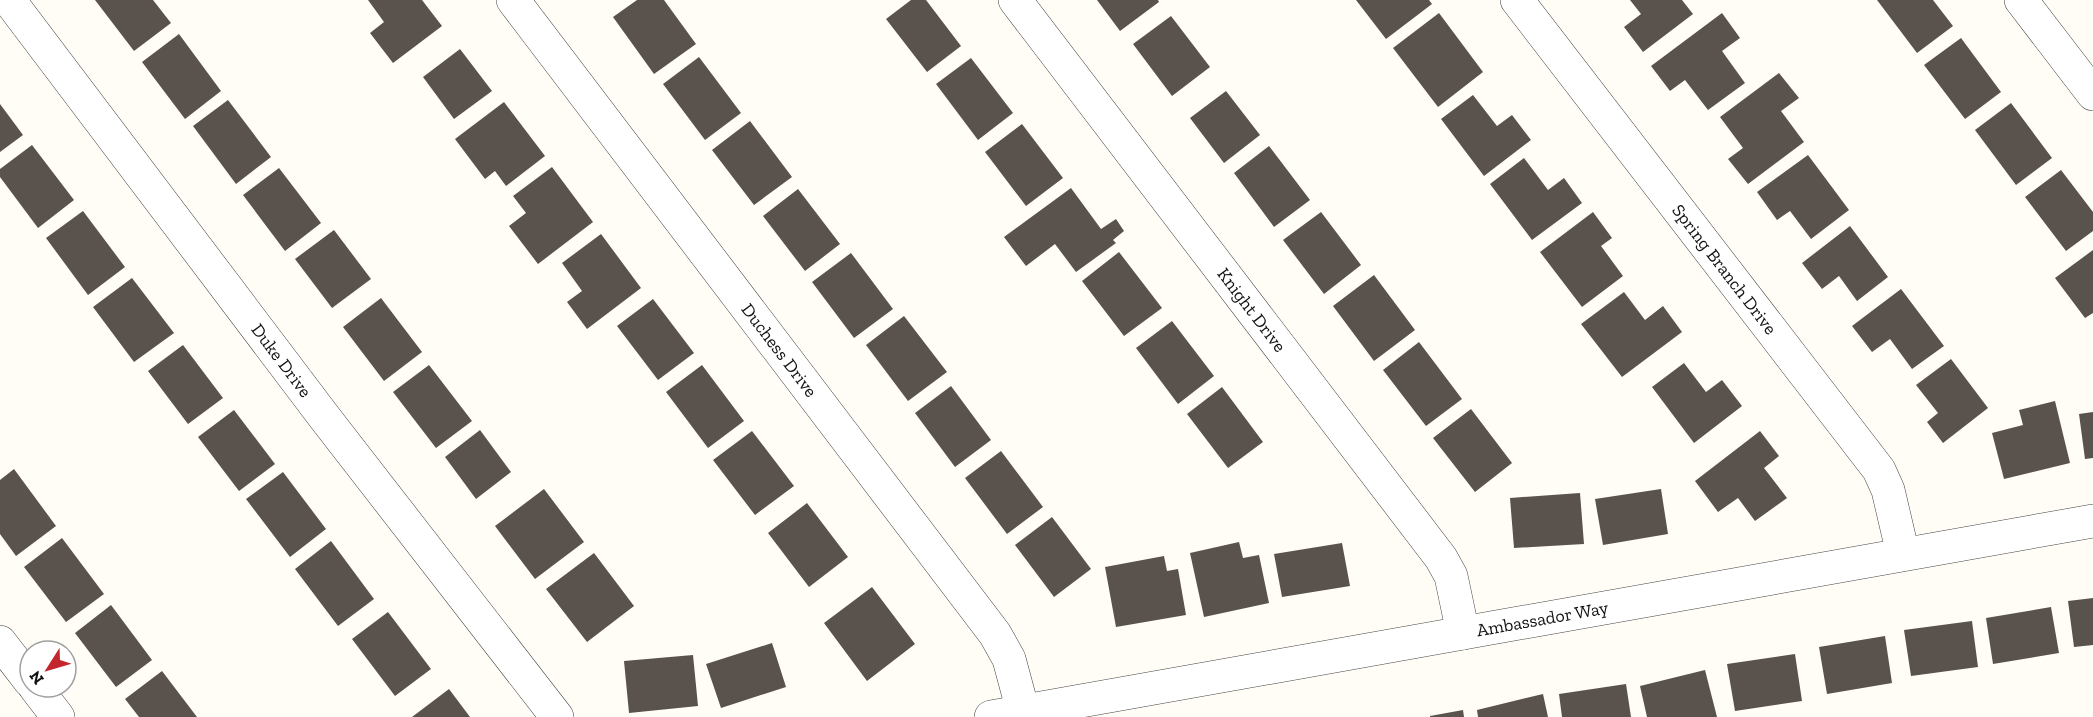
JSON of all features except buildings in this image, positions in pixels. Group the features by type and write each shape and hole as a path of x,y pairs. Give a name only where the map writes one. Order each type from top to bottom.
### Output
{"street":[{"name":"Duke Drive","path":"9,0 325,418 557,717"},
{"name":"Duchess Drive","path":"513,0 995,634 1009,659 1023,711"},
{"name":"Knight Drive","path":"1015,0 1441,558 1451,576 1463,633"},
{"name":"Spring Branch Drive","path":"1517,0 1878,470 1888,489 1904,554"},
{"path":"2021,0 2093,94"},
{"name":"Ambassador Way","path":"991,717 2093,521"},
{"path":"0,642 18,665"},
{"path":"44,699 58,717"}]}
